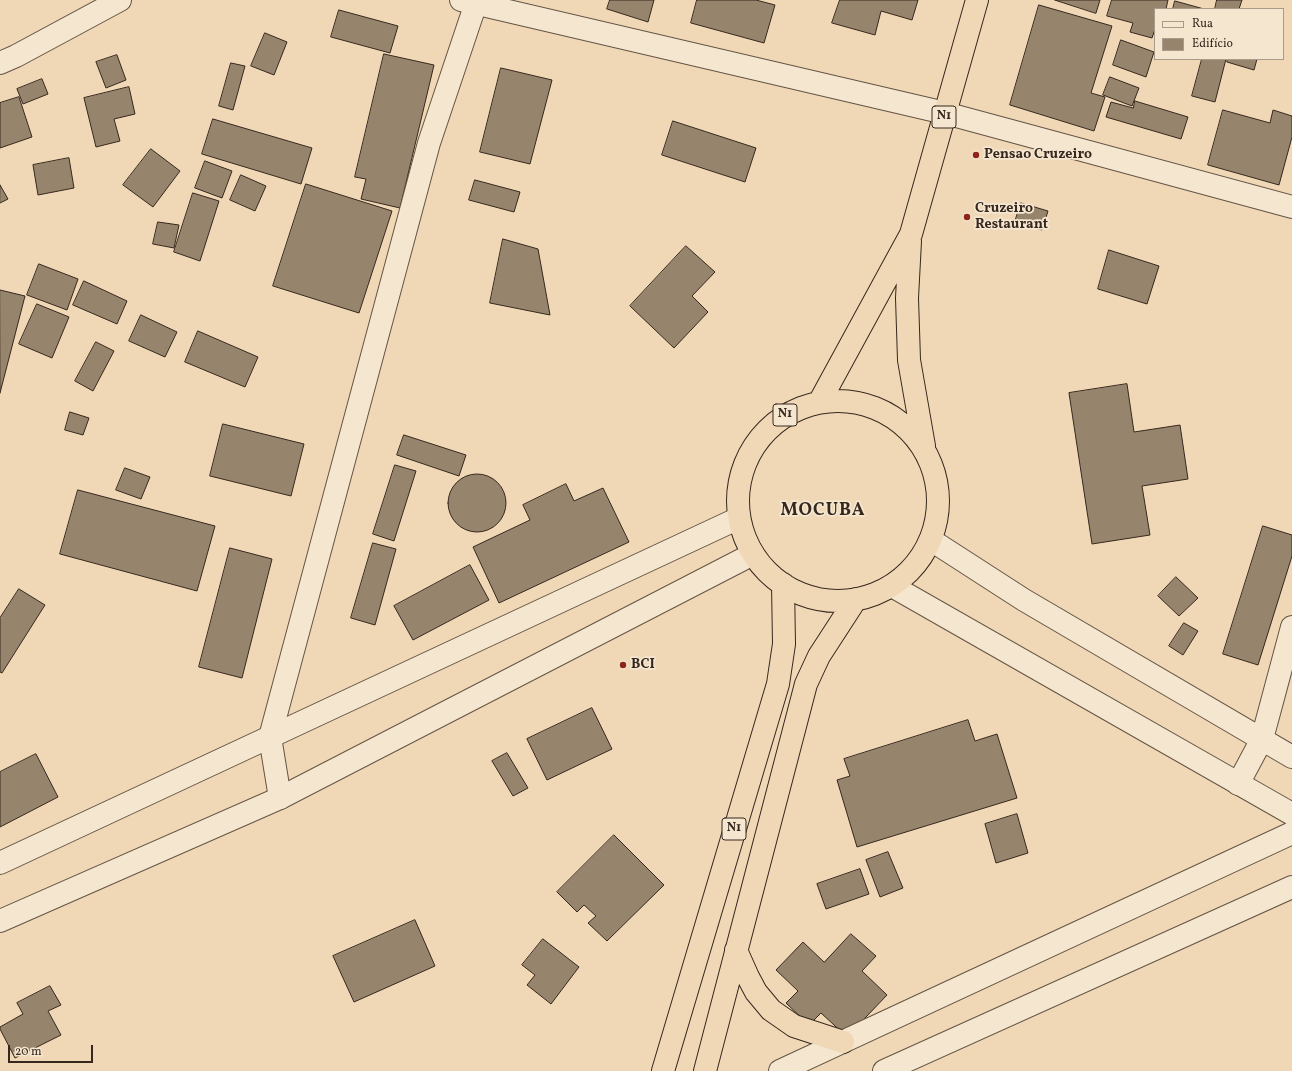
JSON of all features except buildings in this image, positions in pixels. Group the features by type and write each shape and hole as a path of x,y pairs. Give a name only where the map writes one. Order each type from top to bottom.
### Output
{"highway":[{"name":"N1","path":"924,446 897,418 860,402 820,402 784,416 756,443 740,479 739,518 753,554 766,571 783,584 806,595 830,600 856,599 892,586 915,566 931,540 939,492 924,446 909,360 907,298 911,234 978,0"},
{"name":"N1","path":"820,402 911,234"},
{"name":"N1","path":"663,1071 778,684 784,644 783,584"},
{"name":"N1","path":"705,1071 806,684 819,656 856,599"},
{"path":"736,950 756,992 771,1010 794,1026 843,1042"}],"street":[{"path":"0,64 120,0"},
{"path":"280,798 270,737 429,143 472,1 945,113 1292,208"},
{"path":"0,863 739,518"},
{"path":"931,540 1024,600 1292,757"},
{"path":"0,921 280,798 753,554"},
{"path":"892,586 1292,814"},
{"path":"1238,784 1262,739 1292,627"},
{"path":"780,1071 1292,833"},
{"path":"884,1071 1292,887"}],"place":[{"name":"Pensao Cruzeiro","path":"976,155"},
{"name":"Cruzeiro Restaurant","path":"967,217"},
{"name":"BCI","path":"623,665"}],"district":[{"name":"MOCUBA","path":"823,512"}]}
